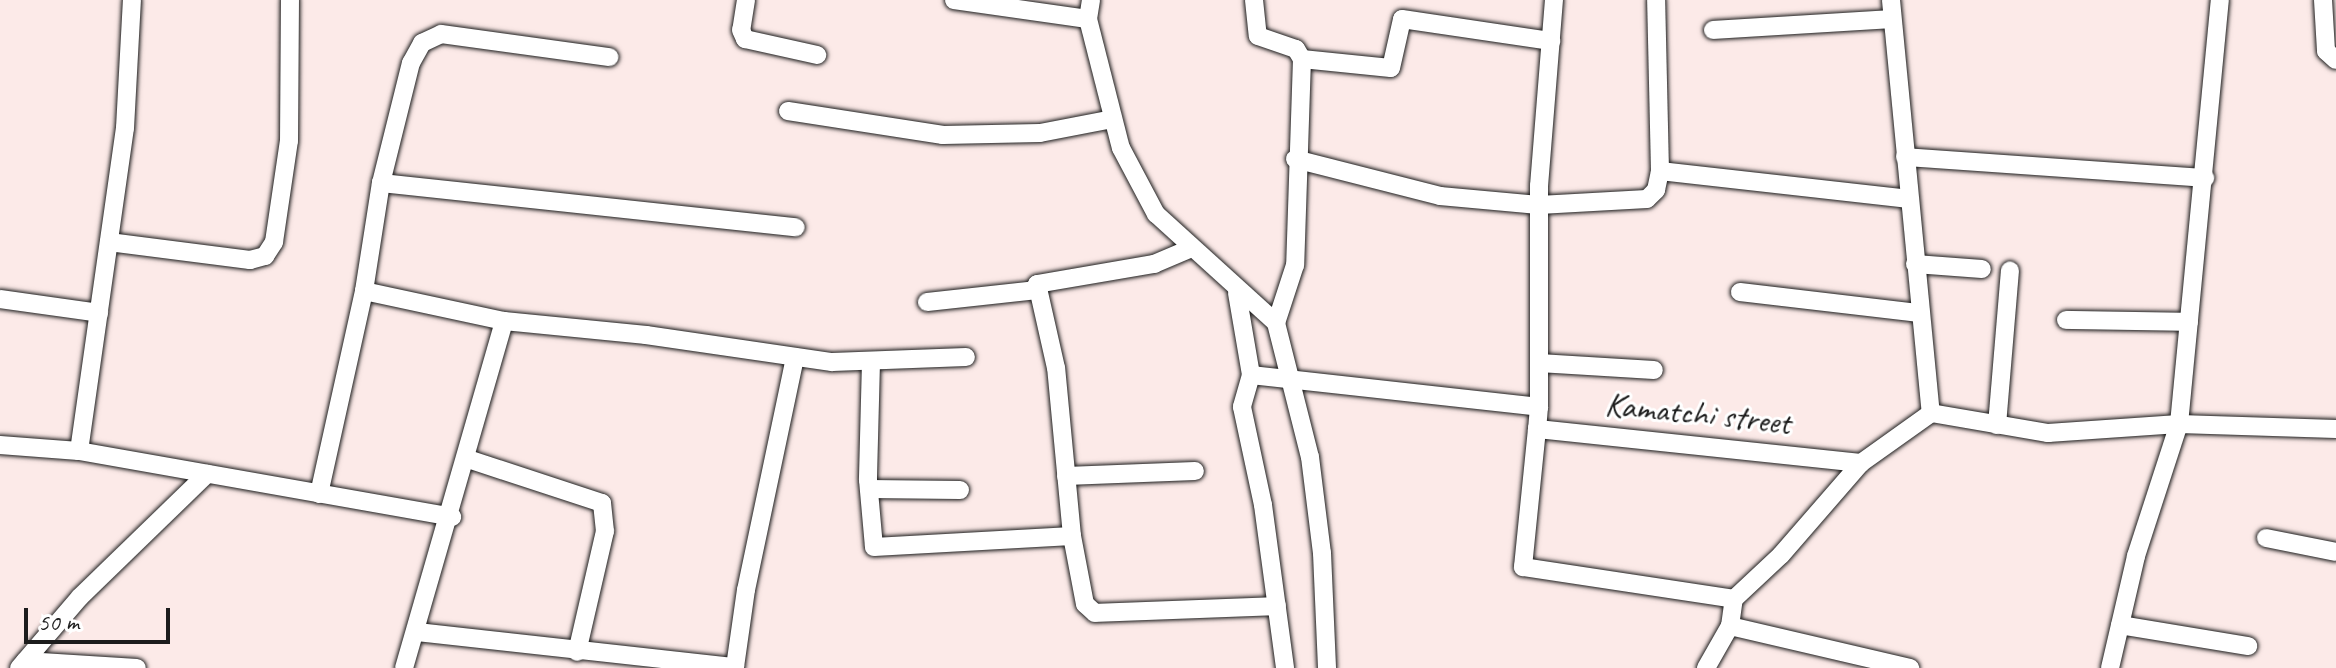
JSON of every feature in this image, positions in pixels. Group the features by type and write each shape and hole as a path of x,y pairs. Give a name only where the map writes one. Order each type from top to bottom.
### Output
{"street":[{"path":"79,451 125,128 132,0"},
{"path":"109,242 250,260 265,256 274,242 289,141 290,0"},
{"path":"746,0 741,30 745,39 817,55"},
{"path":"954,0 1088,19"},
{"path":"1091,0 1088,19 1121,148 1156,214 1237,293 1276,323"},
{"path":"1254,0 1258,36 1296,49 1302,59 1295,159 1295,265 1276,323 1316,498 1327,668"},
{"path":"1554,0 1539,205 1539,407 1523,567 1734,599"},
{"path":"1295,159 1440,196 1539,205 1647,199 1656,190 1660,171 1656,0"},
{"path":"2110,668 2179,424 2220,0"},
{"path":"2323,0 2331,55"},
{"path":"1713,30 1895,5 1905,157 1931,413"},
{"path":"1302,59 1391,68 1402,19 1551,41"},
{"path":"319,494 364,291 381,183 411,63 422,43 441,34 609,57"},
{"path":"788,111 959,136 1040,133 1113,119"},
{"path":"1905,157 2205,178"},
{"path":"1660,171 1909,199"},
{"path":"381,183 796,227"},
{"path":"927,302 1037,290 1042,283 1154,264 1190,249"},
{"path":"1915,264 1982,269"},
{"path":"1997,425 2010,271"},
{"path":"1037,290 1056,368 1072,536 1085,604 1095,613 1277,606"},
{"path":"364,291 504,321 795,357 871,362 966,357"},
{"path":"1740,292 1920,313"},
{"path":"1237,293 1251,375 1242,407 1285,668"},
{"path":"0,299 99,313"},
{"path":"2066,320 2189,322"},
{"path":"404,668 452,517 504,321"},
{"path":"417,632 737,668 746,590 795,357"},
{"path":"871,362 869,489 874,547 1072,536"},
{"path":"1539,363 1654,370"},
{"path":"1251,375 1291,382 1539,407"},
{"path":"1706,668 1730,626 1734,599 1781,555 1861,463 1931,413 2048,433 2179,424 2336,429"},
{"name":"Kamatchi street","path":"1537,429 1861,463"},
{"path":"0,445 79,451 452,517"},
{"path":"468,459 602,503 605,531 577,652"},
{"path":"1066,476 1195,471"},
{"path":"22,664 80,597 207,474"},
{"path":"869,489 960,490"},
{"path":"2266,538 2336,552"},
{"path":"2120,625 2248,646"},
{"path":"1730,626 1847,656 1910,668"},
{"path":"22,664 137,668"}]}
